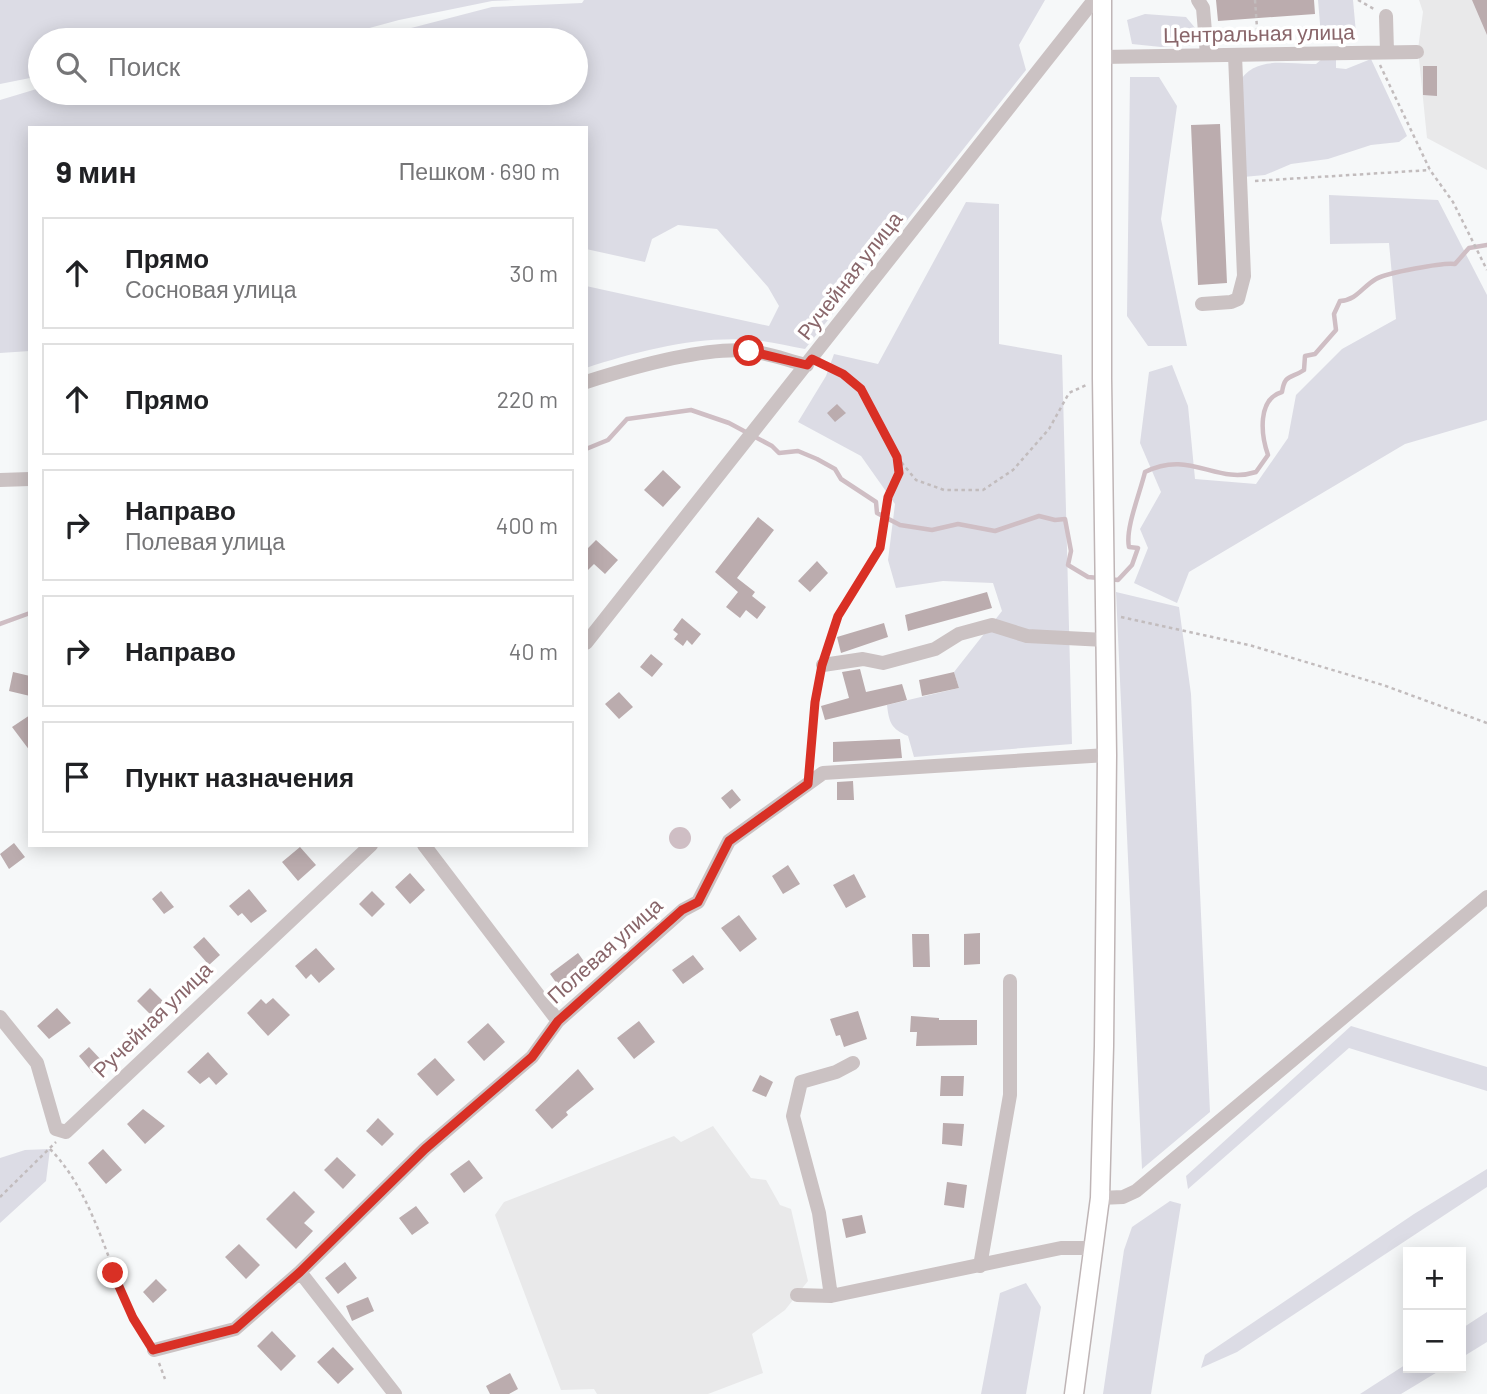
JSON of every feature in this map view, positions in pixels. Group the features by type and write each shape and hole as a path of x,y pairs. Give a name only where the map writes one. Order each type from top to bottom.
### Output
{"main road":[{"path":"1074,1394 1100,1198 1107,755 1102,378 1102,0"}],"street":[{"name":"Ручейная улица","path":"588,640 1094,0"},
{"path":"1198,0 1203,8 1206,55"},
{"path":"1380,53 1386,16"},
{"name":"Центральная улица","path":"1102,57 1417,52"},
{"path":"1202,304 1238,299 1244,276 1235,55"},
{"path":"588,381 635,367 735,352 749,351 810,362"},
{"path":"0,480 28,479"},
{"path":"822,665 863,659 883,663 935,649 959,634 992,625 1027,636 1105,640"},
{"name":"Полевая улица","path":"153,1350 235,1329 300,1272 425,1149 532,1057 558,1021 682,910 698,902 729,841 823,773 1107,755"},
{"name":"Ручейная улица","path":"66,1132 370,847"},
{"path":"426,847 558,1021"},
{"path":"1100,1198 1123,1197 1136,1191 1487,897"},
{"path":"980,1266 1010,1095 1010,982"},
{"path":"0,1017 37,1063 57,1129 66,1132"},
{"path":"831,1296 819,1213 793,1116 794,1101 801,1082 836,1072 853,1063"},
{"path":"797,1295 831,1296 1062,1248 1094,1248"},
{"path":"300,1272 396,1394"}],"path":[{"path":"1255,0 1259,55"},
{"path":"1358,0 1386,16"},
{"path":"1380,53 1430,170 1453,202 1487,270"},
{"path":"1240,183 1430,170"},
{"path":"810,362 843,374 861,389 897,457 916,480 944,490 983,490 1013,470 1049,429 1069,393 1102,378"},
{"path":"808,784 815,702 822,665 838,616 880,548 888,497 899,473 897,457"},
{"path":"1104,614 1249,645 1382,685 1487,723"},
{"path":"0,1197 66,1132"},
{"path":"50,1149 65,1164 83,1196 133,1318 153,1350 165,1379"}],"shaded area":[{"path":"0,0 516,0 492,1 369,28 28,28 28,78 0,84"},
{"path":"584,0 1045,0 1019,45 1026,70 805,349 758,341 710,340 647,351 588,367 588,286 769,326 779,306 768,287 717,229 678,225 652,239 645,262 588,249 588,126 28,126 28,351 0,353 0,100 28,92 28,105 588,105 588,28 411,28 492,7 582,3"},
{"path":"1318,0 1353,0 1356,33 1321,36"},
{"path":"1419,0 1487,0 1487,170 1427,138 1418,49 1423,12"},
{"path":"1145,14 1186,17 1196,29 1194,45 1161,47 1132,44 1127,20"},
{"path":"1336,58 1336,68 1346,69 1371,59 1407,136 1399,142 1371,145 1328,159 1291,164 1265,175 1243,177 1238,84 1245,75 1253,68 1272,63 1316,64 1322,59"},
{"path":"1130,77 1159,77 1177,106 1161,219 1187,346 1148,346 1127,316"},
{"path":"1329,195 1438,200 1487,295 1487,420 1405,444 1189,572 1177,603 1134,583 1148,548 1140,529 1161,492 1140,443 1149,372 1172,365 1188,406 1195,479 1256,484 1288,438 1296,395 1342,349 1396,319 1389,243 1330,244"},
{"path":"966,202 999,204 999,344 1062,355 1072,744 914,757 908,736 892,724 887,705 959,688 954,672 1002,611 993,583 943,581 896,588 888,560 895,504 861,456 798,422 826,376 834,354 878,364"},
{"path":"1116,592 1179,607 1191,694 1210,1112 1142,1169"},
{"path":"680,827 688,830 691,838 688,846 680,849 672,846 669,838 672,830"},
{"path":"1351,1026 1487,1067 1487,1091 1349,1048 1188,1189 1186,1176"},
{"path":"713,1126 751,1178 766,1180 780,1205 791,1209 808,1281 785,1310 752,1334 763,1373 708,1394 597,1394 594,1389 561,1390 495,1215 504,1202 674,1136 681,1142"},
{"path":"50,1149 46,1181 0,1223 0,1158 25,1150"},
{"path":"1487,1169 1487,1187 1237,1352 1201,1368 1205,1355 1414,1214"},
{"path":"1170,1201 1181,1204 1151,1394 1103,1394 1124,1250 1132,1227"},
{"path":"1026,1283 1041,1307 1026,1394 981,1394 1000,1293"},
{"path":"1487,1312 1487,1342 1466,1355 1466,1326"},
{"path":"1403,1366 1403,1373 1436,1373 1401,1394 1360,1394"}],"building":[{"path":"1216,0 1314,0 1315,14 1218,21"},
{"path":"1472,0 1487,0 1487,35"},
{"path":"1423,66 1437,66 1437,96 1423,95"},
{"path":"1220,124 1227,283 1198,285 1191,125"},
{"path":"837,404 846,413 835,422 827,413"},
{"path":"663,470 681,487 663,507 644,490"},
{"path":"758,517 774,530 737,578 755,592 752,596 766,607 757,619 746,610 740,618 726,607 738,592 715,572"},
{"path":"596,540 618,560 605,574 594,564 588,570 588,548"},
{"path":"817,561 828,573 810,592 798,581"},
{"path":"987,592 992,608 908,631 905,615"},
{"path":"682,618 701,634 692,645 687,640 683,646 674,639 678,634 673,630"},
{"path":"884,623 888,637 841,653 837,637"},
{"path":"651,654 663,664 652,677 640,667"},
{"path":"860,669 866,692 902,684 907,700 825,720 821,706 849,698 842,672"},
{"path":"13,672 28,676 28,696 9,691"},
{"path":"954,672 959,688 922,696 919,680"},
{"path":"619,692 633,707 619,719 605,704"},
{"path":"28,716 28,748 12,727"},
{"path":"900,739 902,758 833,762 833,742"},
{"path":"853,781 854,800 837,800 837,782"},
{"path":"732,789 741,800 730,809 721,798"},
{"path":"14,843 25,857 9,869 0,854"},
{"path":"300,847 316,865 298,881 282,862"},
{"path":"788,865 800,884 783,894 772,876"},
{"path":"410,873 425,890 410,904 395,887"},
{"path":"854,874 866,897 846,908 833,885"},
{"path":"249,889 267,911 251,923 242,913 238,916 229,906"},
{"path":"161,891 174,907 164,914 152,899"},
{"path":"372,891 385,904 372,917 359,904"},
{"path":"739,915 757,939 740,952 721,928"},
{"path":"980,933 980,964 964,965 964,934"},
{"path":"912,934 929,934 930,967 913,967"},
{"path":"204,937 220,955 209,965 193,947"},
{"path":"316,948 335,969 319,983 311,974 306,979 295,966"},
{"path":"578,953 590,970 562,991 550,974"},
{"path":"693,955 704,969 683,984 672,970"},
{"path":"150,988 165,1003 152,1016 137,1001"},
{"path":"273,998 290,1015 268,1036 247,1013 261,999 266,1004"},
{"path":"57,1008 71,1023 49,1039 37,1026"},
{"path":"858,1011 867,1039 844,1047 840,1035 836,1036 830,1019"},
{"path":"911,1016 939,1020 977,1020 977,1045 916,1046 917,1032 910,1032"},
{"path":"639,1021 655,1042 634,1059 617,1038"},
{"path":"488,1023 505,1042 484,1061 467,1042"},
{"path":"89,1047 104,1063 93,1073 79,1056"},
{"path":"208,1052 228,1074 216,1085 209,1077 200,1084 187,1072"},
{"path":"435,1058 455,1080 437,1096 417,1074"},
{"path":"578,1069 594,1089 566,1112 568,1115 552,1129 535,1110"},
{"path":"760,1075 773,1082 766,1097 752,1091"},
{"path":"941,1076 964,1076 963,1096 940,1096"},
{"path":"143,1109 165,1126 145,1144 127,1124"},
{"path":"378,1118 394,1134 382,1146 366,1131"},
{"path":"943,1123 964,1124 962,1146 942,1144"},
{"path":"103,1149 122,1170 106,1184 88,1163"},
{"path":"337,1157 356,1175 343,1189 324,1170"},
{"path":"469,1160 483,1178 464,1193 450,1174"},
{"path":"947,1182 967,1185 964,1208 944,1205"},
{"path":"294,1191 315,1212 304,1223 313,1231 296,1249 266,1219"},
{"path":"416,1206 429,1223 412,1235 399,1218"},
{"path":"862,1215 866,1233 846,1238 842,1219"},
{"path":"239,1244 260,1265 246,1279 225,1257"},
{"path":"345,1262 357,1278 338,1294 325,1278"},
{"path":"156,1279 167,1290 153,1303 143,1292"},
{"path":"368,1297 374,1311 352,1321 346,1306"},
{"path":"272,1331 296,1356 281,1371 257,1346"},
{"path":"333,1347 354,1369 338,1384 317,1362"},
{"path":"510,1373 518,1389 509,1394 490,1394 486,1386"}],"waterway":[{"path":"1108,579 1118,580 1132,565 1138,548 1129,547 1128,539 1145,472 1176,464 1228,474 1256,472 1268,455 1263,428 1268,402 1282,392 1287,379 1304,370 1305,356 1315,354 1336,330 1334,314 1340,301 1351,298 1376,279 1428,266 1455,264 1469,248 1487,245"},
{"path":"588,448 608,440 627,419 691,410 729,423 772,446 779,453 798,451 817,459 835,469 841,479 876,502 877,513 900,525 932,530 958,524 995,531 1039,516 1055,520 1065,519 1071,551 1068,565 1088,577 1099,578"},
{"path":"0,624 28,614"}],"route":[{"path":"113,1273 133,1318 153,1350 235,1329 300,1272 425,1149 532,1057 558,1021 682,910 698,902 729,841 808,784 815,702 822,665 838,616 880,548 888,497 899,473 897,457 861,389 843,374 812,359 807,365 749,351"}]}
